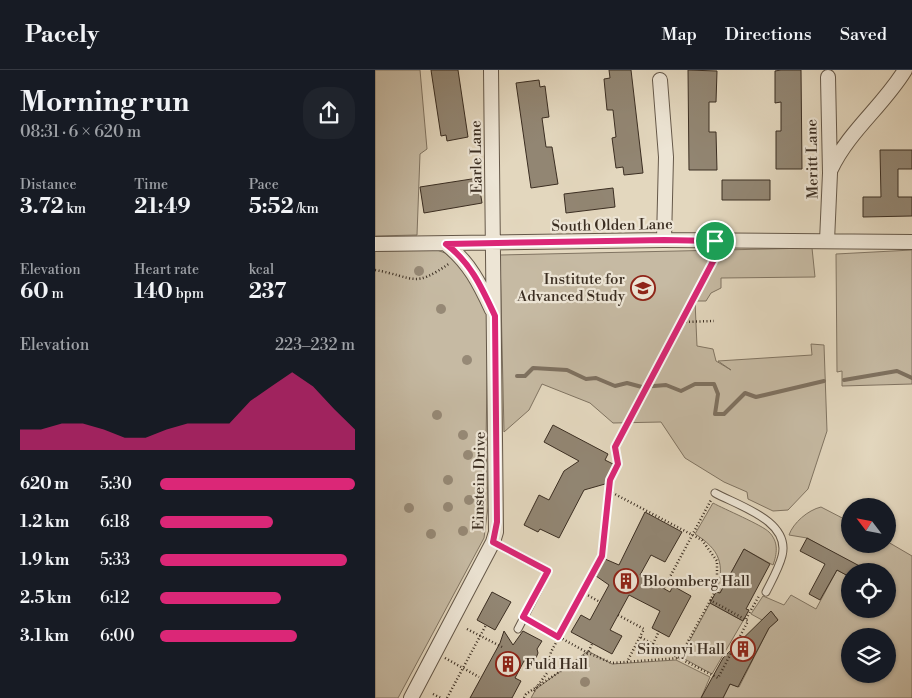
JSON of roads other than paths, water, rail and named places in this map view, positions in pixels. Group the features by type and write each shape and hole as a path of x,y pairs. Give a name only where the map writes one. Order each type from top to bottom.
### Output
{"street":[{"name":"Earle Lane","path":"491,70 493,243"},
{"path":"830,172 838,154 851,136 897,83 905,70"},
{"name":"Meritt Lane","path":"827,241 830,172 828,77"},
{"path":"660,80 666,157 664,240"},
{"name":"South Olden Lane","path":"375,244 664,240 912,242"},
{"name":"Einstein Drive","path":"411,698 493,542 497,522 493,243"},
{"path":"446,244 463,257 483,290 495,316"}],"lane":[{"path":"715,492 766,520 780,533 784,543 783,555 763,592"},
{"path":"493,542 548,571 518,629"}],"waterway":[{"path":"517,376 525,376 533,368 567,370 586,379 596,378 615,386 627,383 642,387 666,385 681,391 695,384 714,384 718,394 715,414 724,414 745,393 756,397 824,381"},
{"path":"844,380 897,371 912,378"}],"place":[{"name":"Institute for Advanced Study","path":"643,288"},
{"name":"Bloomberg Hall","path":"626,581"},
{"name":"Simonyi Hall","path":"743,649"},
{"name":"Fuld Hall","path":"508,664"}]}
